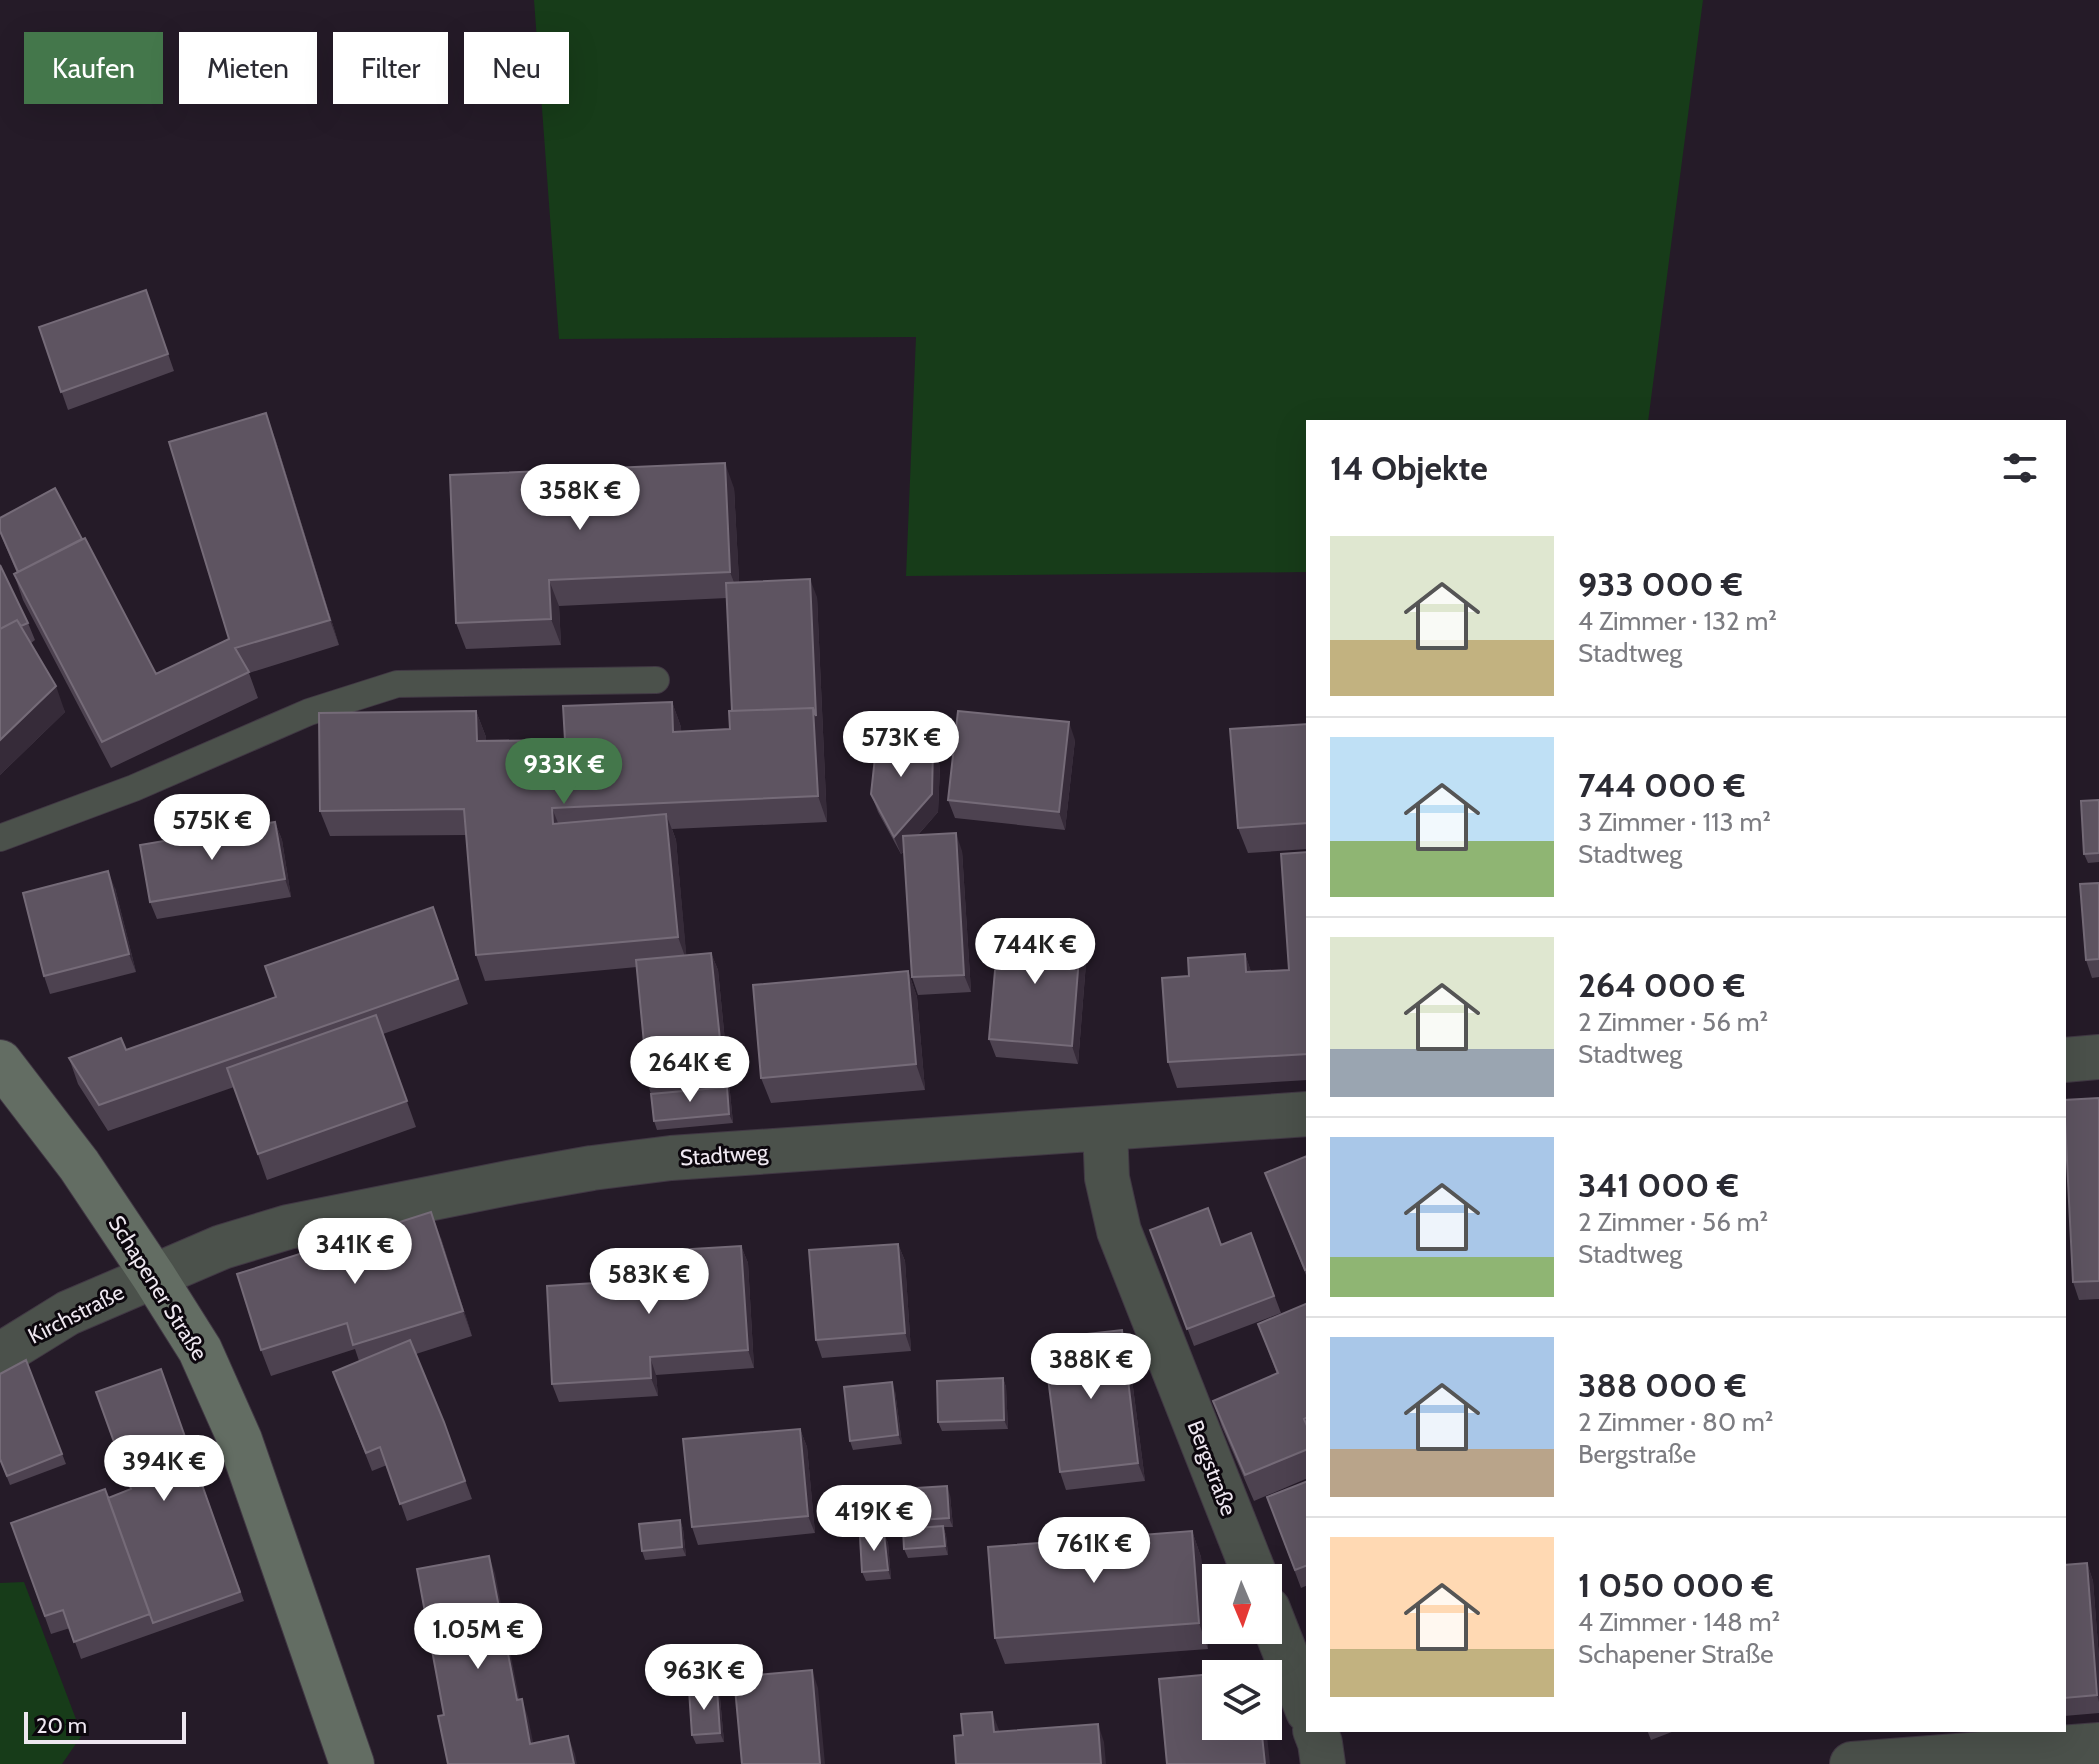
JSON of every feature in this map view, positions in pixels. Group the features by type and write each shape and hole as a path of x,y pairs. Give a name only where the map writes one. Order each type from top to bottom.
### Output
{"street":[{"path":"2066,1060 2099,1057"},
{"name":"Schapener Straße","path":"0,1062 79,1165 200,1350 240,1440 352,1764"},
{"name":"Stadtweg","path":"154,1277 222,1247 288,1227 592,1168 687,1157 1306,1114"},
{"name":"Bergstraße","path":"1105,1129 1107,1178 1119,1231 1250,1564"},
{"name":"Kirchstraße","path":"0,1355 68,1313 154,1277"},
{"path":"1282,1644 1306,1706"},
{"path":"1316,1732 1323,1764"},
{"path":"1852,1764 2099,1745"}],"lane":[{"path":"0,838 134,788 309,712 397,684 656,680"}],"green space":[{"path":"534,0 1703,0 1648,420 1306,420 1306,572 906,576 916,337 559,339 542,104 569,104 569,32 536,32"},
{"path":"24,1582 82,1735 62,1764 0,1764 0,1583"}],"building":[{"path":"146,290 168,354 61,392 39,327"},
{"path":"266,413 330,620 235,648 249,672 102,742 14,574 85,538 156,674 229,639 169,442"},
{"path":"725,463 730,572 549,580 551,619 456,623 450,475"},
{"path":"55,488 82,539 18,572 0,531 0,518"},
{"path":"0,565 28,623 21,626 17,620 0,629"},
{"path":"810,579 816,716 813,708 732,711 726,583"},
{"path":"17,620 56,686 0,740 0,629"},
{"path":"672,702 673,732 730,729 729,711 813,708 818,796 552,808 553,824 666,814 678,937 476,955 464,809 320,811 319,713 476,711 477,741 565,740 563,706"},
{"path":"958,711 1069,722 1059,812 948,800"},
{"path":"1306,724 1306,823 1238,828 1230,729"},
{"path":"878,730 933,748 932,794 894,837 871,794"},
{"path":"2099,800 2099,853 2084,854 2081,801"},
{"path":"275,822 285,879 150,902 140,845"},
{"path":"956,833 964,975 912,977 903,836"},
{"path":"1306,852 1306,1054 1168,1062 1162,978 1189,976 1188,958 1245,954 1246,972 1289,970 1281,854"},
{"path":"108,871 129,954 44,976 23,893"},
{"path":"2099,883 2099,959 2086,960 2080,884"},
{"path":"433,907 458,979 99,1105 69,1058 121,1038 126,1050 276,997 265,966"},
{"path":"999,925 1081,932 1072,1046 989,1039"},
{"path":"711,953 724,1078 648,1085 636,960"},
{"path":"908,971 916,1064 761,1078 753,985"},
{"path":"376,1015 407,1101 258,1154 227,1068"},
{"path":"727,1087 729,1114 654,1121 651,1094"},
{"path":"2099,1098 2099,1281 2073,1282 2066,1100"},
{"path":"1306,1156 1306,1270 1305,1270 1265,1173"},
{"path":"1208,1208 1221,1245 1251,1233 1274,1296 1187,1329 1150,1230"},
{"path":"431,1212 463,1311 353,1345 347,1323 261,1350 237,1274"},
{"path":"898,1244 905,1333 816,1340 809,1250"},
{"path":"741,1246 748,1350 650,1357 651,1378 552,1384 547,1286 645,1280 643,1252"},
{"path":"1306,1304 1306,1450 1245,1475 1213,1401 1278,1373 1258,1324"},
{"path":"1122,1330 1138,1463 1060,1472 1043,1339"},
{"path":"410,1340 465,1481 400,1504 380,1447 366,1453 333,1372"},
{"path":"26,1360 62,1454 7,1476 0,1459 0,1374"},
{"path":"161,1369 240,1592 153,1623 108,1498 131,1489 96,1392"},
{"path":"1003,1378 1004,1420 938,1422 937,1381"},
{"path":"892,1382 898,1435 850,1441 844,1387"},
{"path":"800,1429 808,1516 692,1527 683,1439"},
{"path":"1306,1482 1306,1566 1295,1570 1267,1497"},
{"path":"947,1486 949,1518 903,1521 901,1489"},
{"path":"105,1489 150,1614 74,1642 63,1610 45,1616 11,1523"},
{"path":"680,1520 682,1547 642,1551 639,1524"},
{"path":"943,1526 945,1546 904,1549 903,1529"},
{"path":"1192,1531 1199,1623 995,1638 988,1547"},
{"path":"884,1534 888,1570 862,1572 860,1537"},
{"path":"489,1556 517,1700 522,1699 530,1744 568,1736 574,1764 448,1764 438,1716 444,1715 417,1569"},
{"path":"2087,1563 2097,1695 2066,1698 2066,1565"},
{"path":"812,1670 820,1764 742,1764 734,1677"},
{"path":"1202,1675 1202,1740 1262,1740 1265,1764 1167,1764 1159,1679"},
{"path":"717,1689 720,1733 692,1735 689,1690"},
{"path":"992,1712 994,1732 1098,1724 1101,1764 956,1764 954,1736 963,1735 961,1714"}]}
